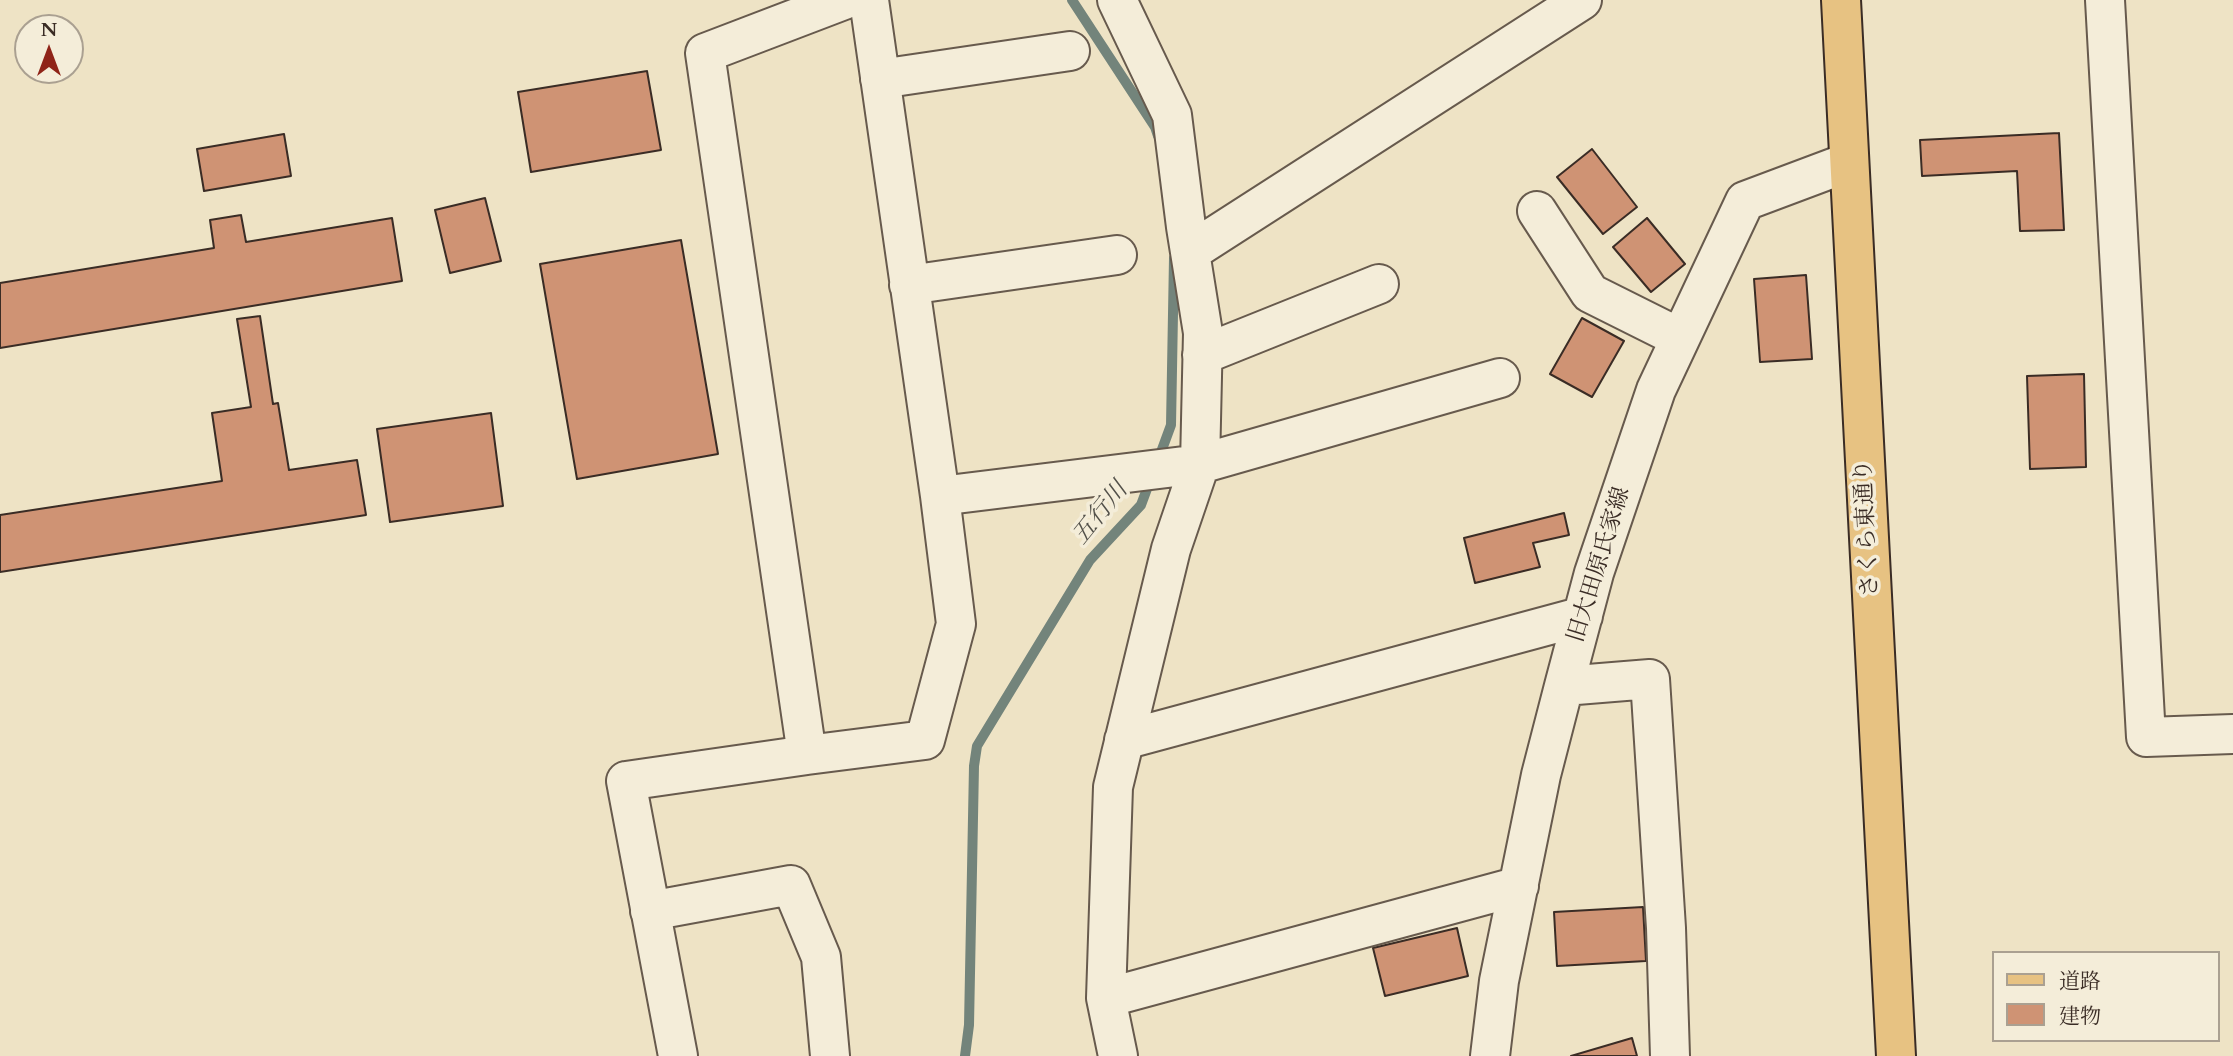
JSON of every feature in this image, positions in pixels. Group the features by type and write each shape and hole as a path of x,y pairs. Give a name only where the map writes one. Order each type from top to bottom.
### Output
{"main road":[{"name":"さくら東通り","path":"1841,0 1896,1056"}],"street":[{"path":"807,755 705,52 844,0"},
{"path":"678,1056 626,781 925,740 956,624 869,0"},
{"path":"1117,0 1172,115 1202,332 1200,464 1171,549 1113,787 1106,998 1118,1056"},
{"path":"1190,252 1582,0"},
{"path":"2105,0 2146,737 2233,734"},
{"path":"880,79 1070,51"},
{"name":"旧大田原氏家線","path":"1490,1056 1499,981 1563,686 1594,573 1656,390 1745,201 1849,162"},
{"path":"1537,211 1590,293 1680,338"},
{"path":"909,285 1117,255"},
{"path":"1202,355 1379,284"},
{"path":"940,496 1200,464 1500,378"},
{"path":"1125,740 1583,616"},
{"path":"1563,686 1650,678 1667,928 1670,1056"},
{"path":"650,911 791,885 821,957 830,1056"},
{"path":"1106,998 1518,886"}],"building":[{"path":"647,71 661,150 531,172 518,92"},
{"path":"2059,133 2064,230 2020,231 2017,171 1922,176 1920,140"},
{"path":"284,134 291,176 204,191 197,149"},
{"path":"1592,149 1637,207 1603,234 1557,177"},
{"path":"485,198 501,261 450,273 435,210"},
{"path":"241,215 246,242 392,218 402,281 0,348 0,283 214,248 210,220"},
{"path":"1647,218 1685,264 1651,292 1613,247"},
{"path":"681,240 718,454 577,479 540,264"},
{"path":"1806,275 1812,359 1760,362 1754,279"},
{"path":"260,316 273,404 278,403 289,470 357,460 366,515 0,572 0,515 222,481 212,413 251,407 237,319"},
{"path":"1582,318 1624,341 1592,397 1550,374"},
{"path":"2084,374 2086,467 2030,469 2027,376"},
{"path":"491,413 503,506 390,522 377,429"},
{"path":"1564,513 1569,535 1533,543 1540,567 1475,583 1464,538"},
{"path":"1643,907 1646,961 1557,966 1554,912"},
{"path":"1457,928 1468,976 1385,996 1373,948"},
{"path":"1632,1038 1637,1056 1571,1056"}],"waterway":[{"name":"五行川","path":"1072,0 1155,127 1158,136"},
{"name":"五行川","path":"1157,463 1171,425 1174,258"},
{"name":"五行川","path":"965,1056 969,1025 974,766 977,746 1090,560 1141,505 1151,478"}]}
